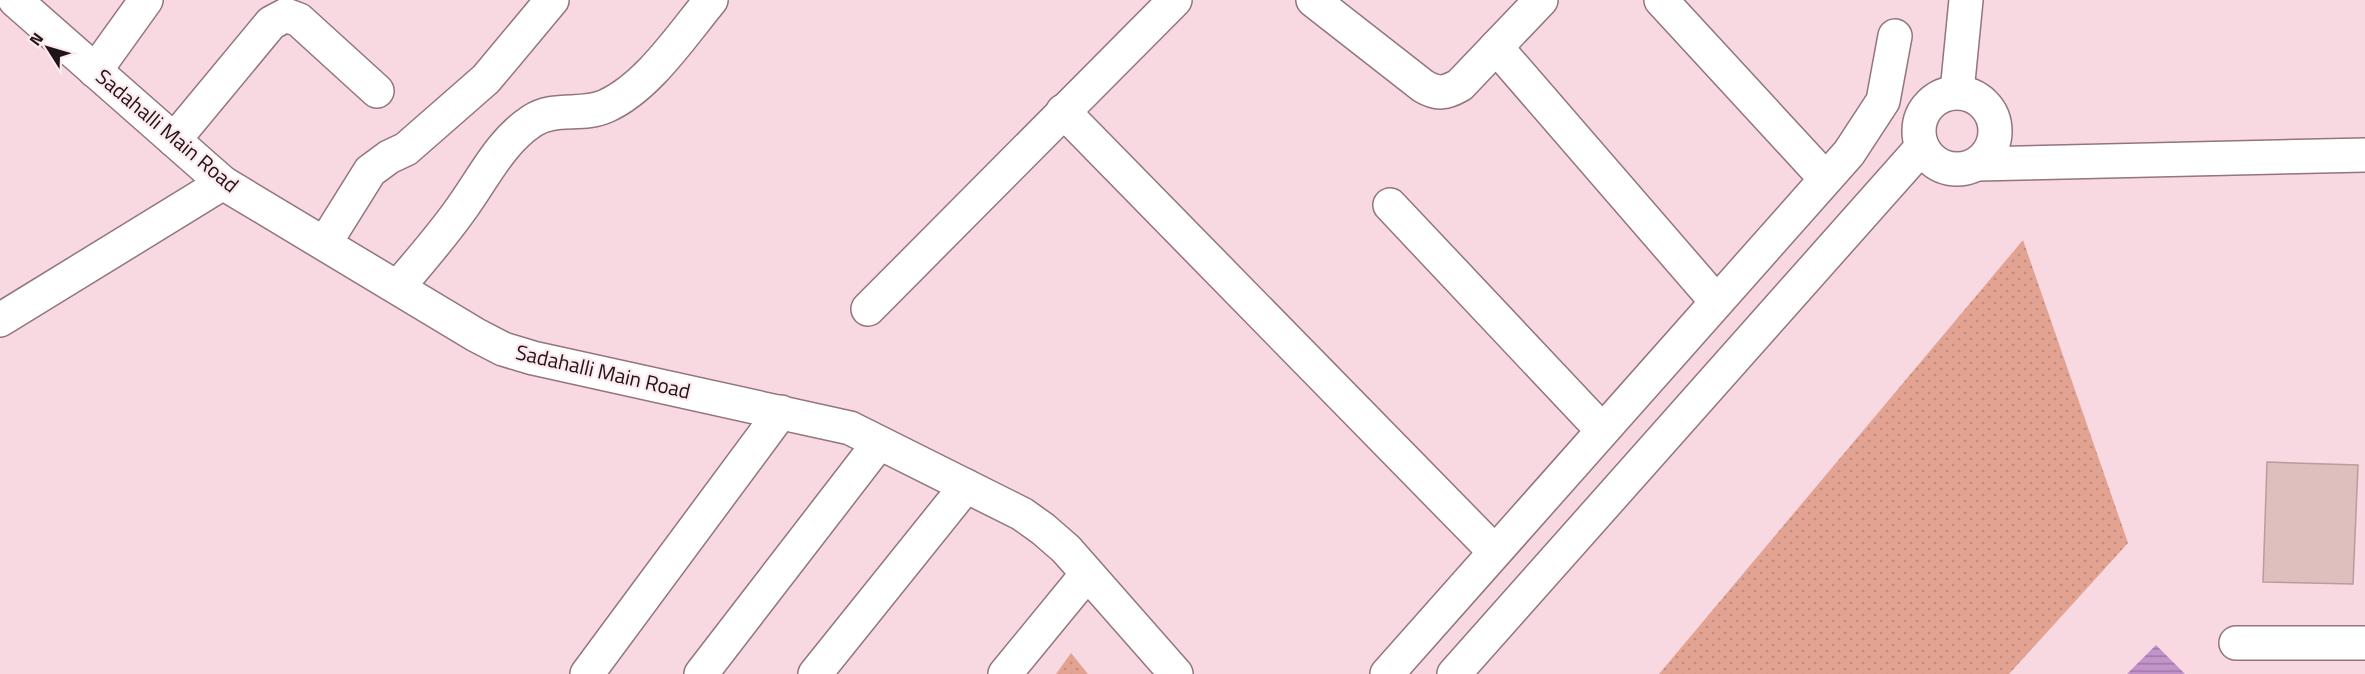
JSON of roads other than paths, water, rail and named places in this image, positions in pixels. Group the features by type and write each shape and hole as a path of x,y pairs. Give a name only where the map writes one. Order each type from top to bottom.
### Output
{"street":[{"name":"Sadahalli Main Road","path":"15,0 224,183 503,349 533,358 850,428 1029,519 1066,549 1176,674"},
{"path":"95,70 146,0"},
{"path":"325,243 370,171 389,157 406,149 486,79 552,0"},
{"path":"398,287 461,210 498,154 532,121 558,110 582,111 605,107 634,91 711,0"},
{"path":"868,309 1175,0"},
{"path":"1313,0 1433,92 1447,93 1460,85 1541,0"},
{"path":"1661,0 1825,178"},
{"path":"1957,92 1966,0"},
{"path":"174,140 272,23 286,15 299,20 377,91"},
{"path":"1386,674 1825,178 1850,153 1883,100 1895,36"},
{"path":"1496,47 1716,301"},
{"path":"1977,164 1987,155 1996,132 1989,108 1980,99 1957,92 1933,101 1925,110 1919,134 1922,147 1940,165 1952,169 1977,164 2365,155"},
{"path":"1063,111 1494,551"},
{"path":"1454,674 1922,147"},
{"path":"0,320 224,183"},
{"path":"1390,205 1602,430"},
{"path":"587,674 781,412"},
{"path":"701,674 879,443"},
{"path":"815,674 966,486"},
{"path":"1005,674 1087,574"},
{"path":"2236,643 2365,643"}]}
